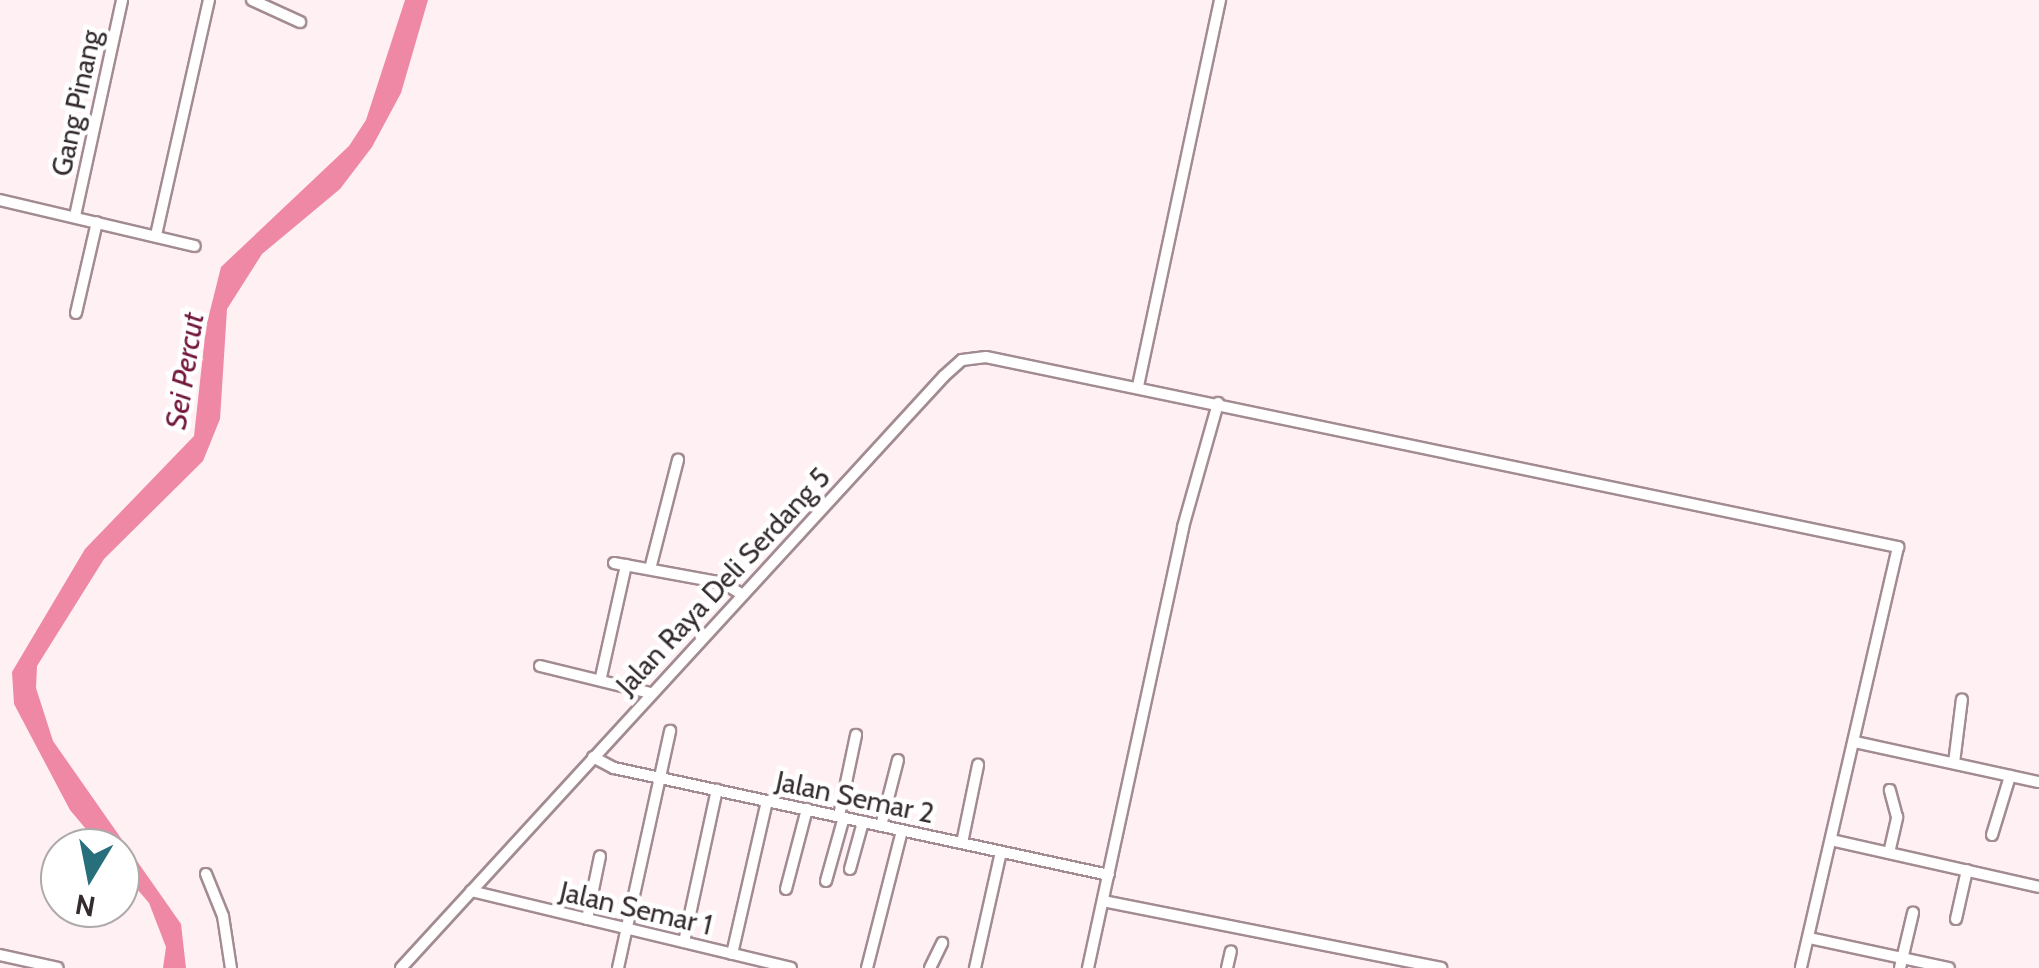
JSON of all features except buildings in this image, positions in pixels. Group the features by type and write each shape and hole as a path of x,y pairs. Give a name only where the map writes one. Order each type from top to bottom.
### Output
{"street":[{"name":"Gang Pinang","path":"75,216 122,0"},
{"path":"156,236 209,0"},
{"path":"252,0 300,22"},
{"path":"1220,0 1138,386 1898,547 1802,968"},
{"path":"0,200 195,246"},
{"path":"76,313 96,222"},
{"name":"Jalan Raya Deli Serdang 5","path":"402,968 598,760 650,693 740,594 962,360 986,357 1138,386"},
{"path":"1088,968 1183,527 1218,404"},
{"path":"650,570 678,460"},
{"path":"600,678 620,564 724,584 740,594"},
{"path":"540,666 650,693"},
{"path":"1954,763 1962,699"},
{"path":"618,968 670,731"},
{"path":"826,881 856,735"},
{"path":"1855,742 2039,782"},
{"name":"Jalan Semar 2","path":"598,760 660,778 1109,875"},
{"path":"881,826 898,760"},
{"path":"962,843 978,765"},
{"path":"1992,836 2010,776"},
{"path":"684,942 716,790"},
{"path":"1889,853 1898,817 1890,790"},
{"path":"732,954 767,800"},
{"path":"786,889 806,809"},
{"path":"850,870 863,822"},
{"path":"867,968 902,831"},
{"path":"1831,840 2039,884"},
{"path":"974,968 1001,852"},
{"path":"587,919 600,856"},
{"path":"1956,919 1967,870"},
{"path":"206,874 223,916 232,968"},
{"name":"Jalan Semar 1","path":"474,892 732,954 748,963 791,968"},
{"path":"1103,901 1440,968"},
{"path":"1900,963 1913,913"},
{"path":"1808,938 1900,963 1949,968"},
{"path":"930,968 942,942"},
{"path":"1227,968 1231,951"},
{"path":"3,955 17,968"},
{"path":"3,955 58,968"}],"shaded area":[{"name":"Sei Percut","path":"405,0 428,0 401,93 372,147 340,189 262,254 227,309 220,419 203,461 104,559 37,666 36,688 53,741 114,828 85,828 70,810 14,704 12,672 85,549 194,436 206,327 221,267 349,146 366,120"},
{"name":"Sei Percut","path":"140,865 181,924 186,968 163,968 166,947 149,903 140,892"}]}
